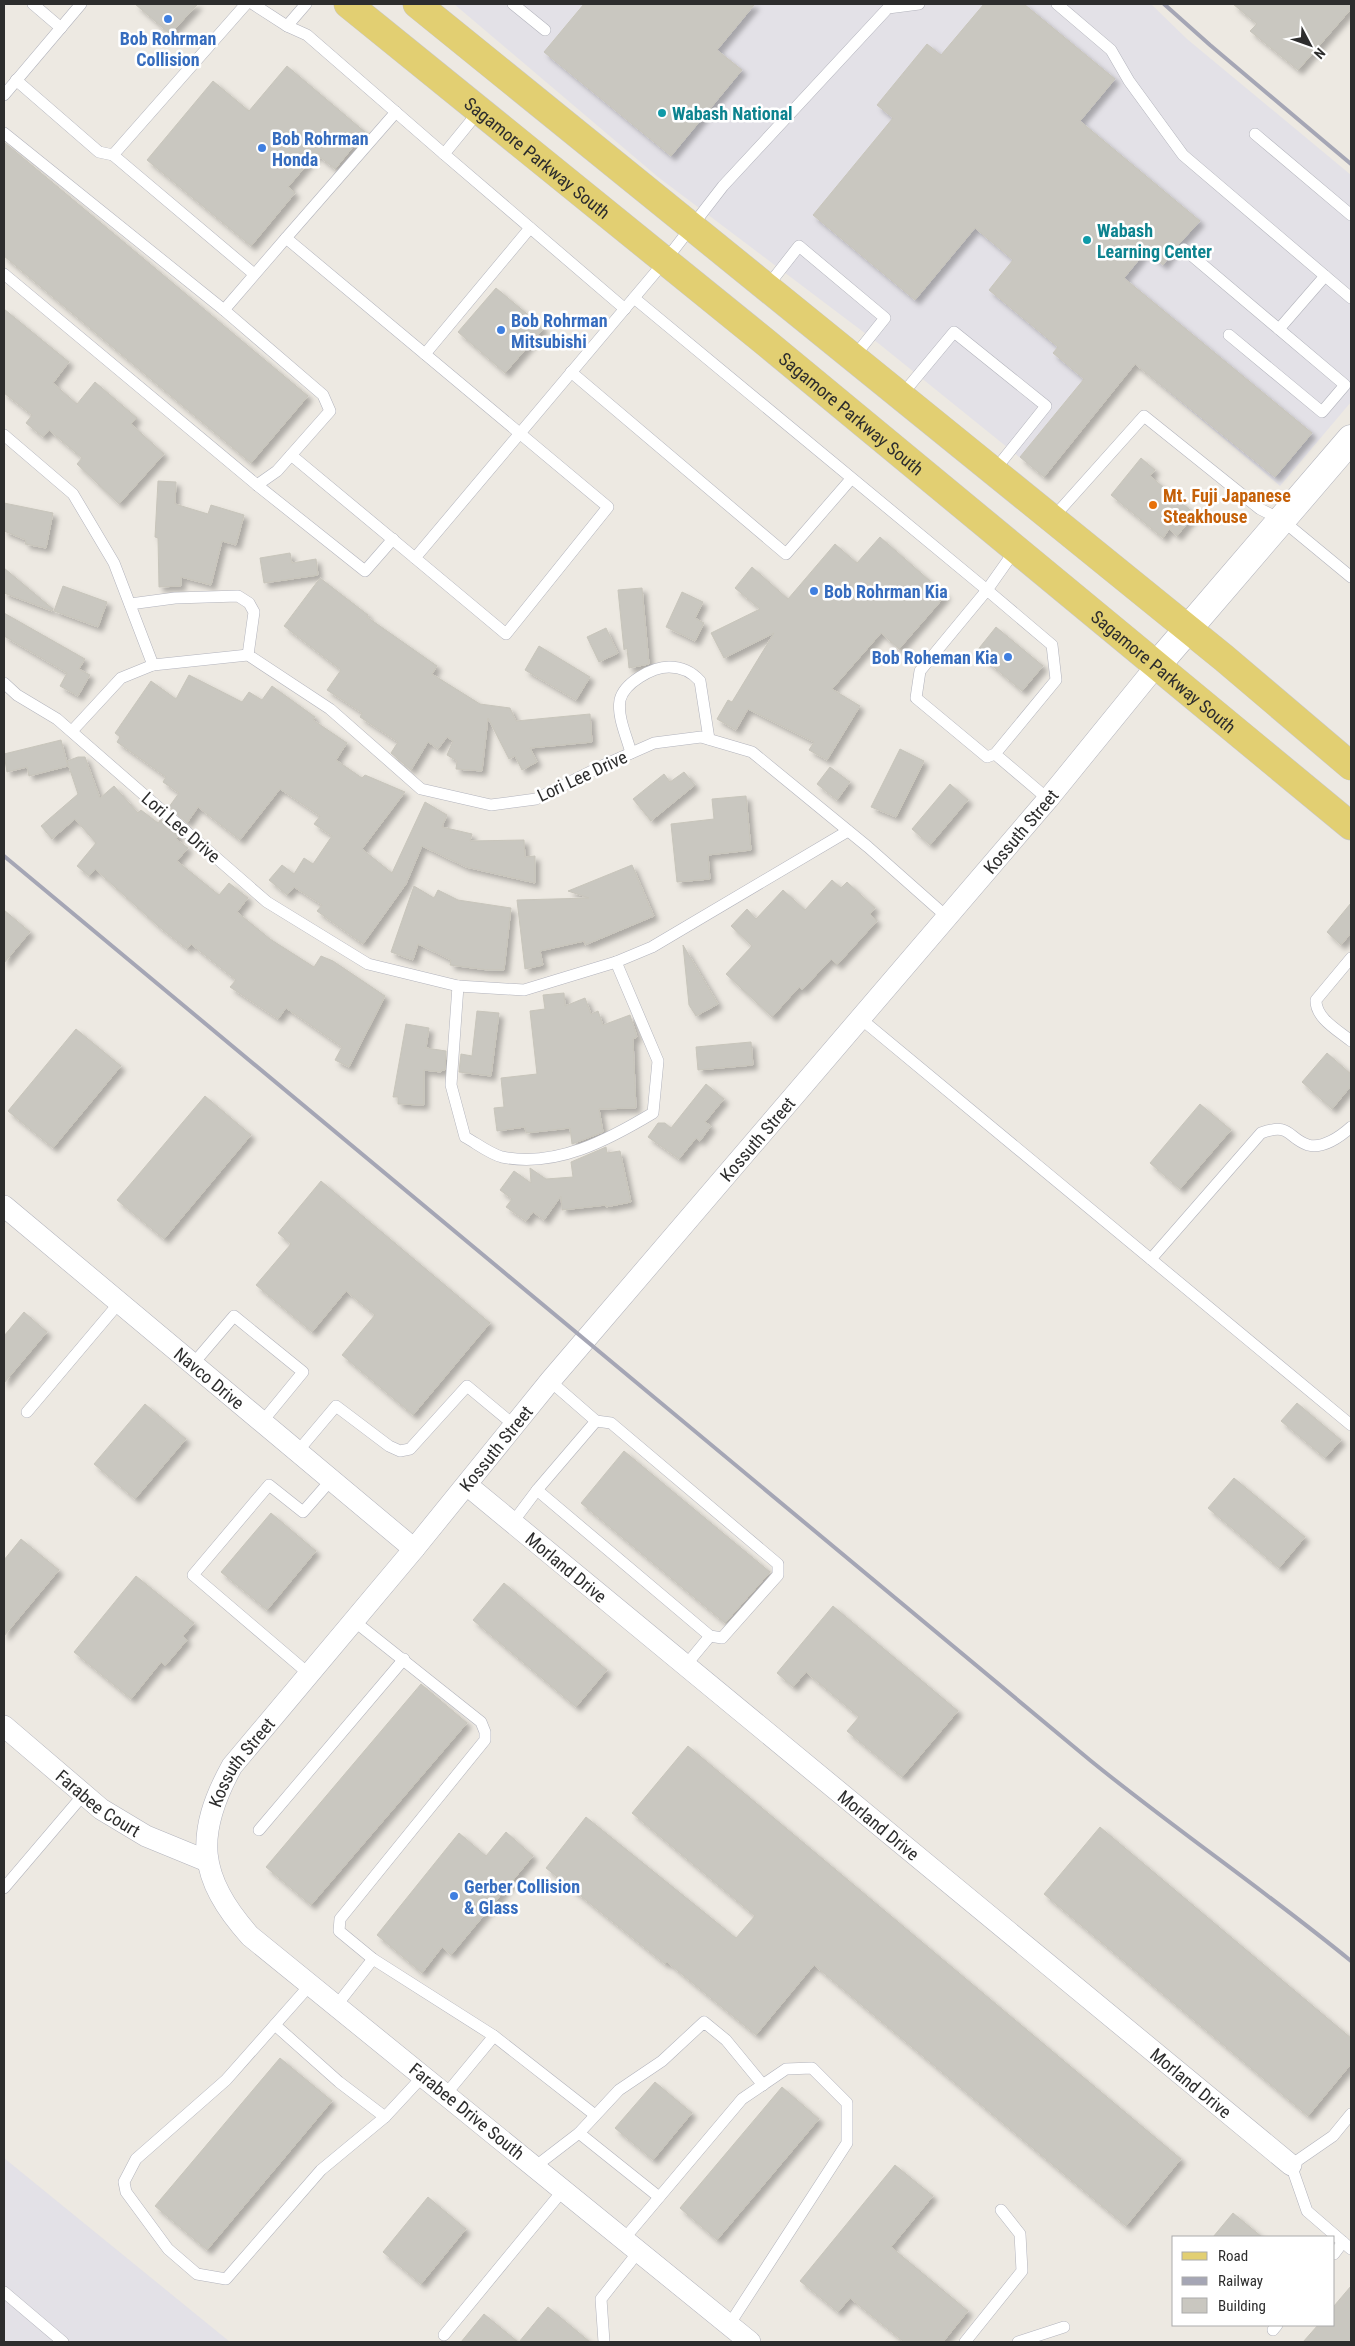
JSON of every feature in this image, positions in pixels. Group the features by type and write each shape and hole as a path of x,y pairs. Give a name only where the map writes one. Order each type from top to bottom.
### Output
{"main road":[{"name":"Sagamore Parkway South","path":"348,4 666,261 1351,826"},
{"path":"417,4 1051,520 1188,629 1351,766"}],"street":[{"name":"Kossuth Street","path":"207,1861 207,1828 217,1794 232,1766 467,1485 550,1381 1048,799 1188,629 1351,439"},
{"name":"Navco Drive","path":"4,1206 414,1549"},
{"name":"Morland Drive","path":"467,1485 1291,2165"},
{"name":"Farabee Court","path":"4,1726 101,1809 146,1836 207,1861"},
{"name":"Farabee Drive South","path":"207,1861 216,1890 231,1914 250,1936 536,2166 750,2342"}],"lane":[{"path":"33,4 61,28"},
{"path":"4,94 81,4"},
{"path":"113,155 246,4"},
{"path":"252,4 287,26 308,35 625,309"},
{"path":"287,26 306,4"},
{"path":"513,4 545,30"},
{"path":"415,558 666,261 723,186 888,8 919,4"},
{"path":"1057,4 1111,50 1129,81 1184,155 1351,298"},
{"path":"16,80 99,152 113,155 254,274"},
{"path":"444,154 480,110"},
{"path":"224,310 396,112"},
{"path":"4,133 224,310 323,395 330,410 277,471 257,485"},
{"path":"1255,134 1351,215"},
{"path":"425,354 530,228"},
{"path":"286,238 608,507 506,634 291,455"},
{"path":"766,288 799,246 885,318 852,358"},
{"path":"1184,249 1345,385 1322,412 1229,335"},
{"path":"4,274 257,485 365,571 393,539"},
{"path":"1279,329 1325,276"},
{"path":"634,298 851,479 986,590 1052,645 1056,680 995,754 987,757 916,698 920,671 986,590 1016,548"},
{"path":"900,397 954,332 1046,406 992,472"},
{"path":"571,372 786,554 851,479"},
{"path":"1051,520 1144,416 1260,509 1282,520 1351,577"},
{"path":"4,435 73,494 114,563 153,665"},
{"path":"72,731 121,678 153,665 248,655 254,612 249,602 238,596 175,598 130,604"},
{"name":"Lori Lee Drive","path":"248,655 330,709 421,789 491,805 536,799 654,743 701,737 752,752 848,831 947,917"},
{"path":"631,753 621,715 620,700 626,686 643,675 668,667 686,670 700,681 709,740"},
{"name":"Lori Lee Drive","path":"4,683 17,695 58,718 268,902 368,964 458,986 524,990 616,962 652,947 848,831"},
{"path":"995,754 1048,799"},
{"path":"1351,958 1316,1000 1316,1007 1319,1014 1351,1041"},
{"path":"458,986 451,1085 465,1137 500,1157 543,1160 606,1141 653,1113 658,1061 616,962"},
{"path":"860,1019 1351,1425"},
{"path":"1151,1259 1262,1133 1273,1128 1286,1130 1309,1145 1322,1144 1341,1136 1351,1127"},
{"path":"28,1412 120,1303"},
{"path":"193,1364 234,1316 303,1372 262,1422"},
{"path":"536,1490 710,1636 722,1638 778,1574 778,1564 611,1422 596,1421 550,1381"},
{"path":"298,1451 336,1406 389,1446 400,1451 410,1449 466,1386 514,1426"},
{"path":"513,1522 536,1490 596,1421"},
{"path":"309,1674 193,1575 269,1485 303,1512 332,1480"},
{"path":"354,1621 404,1659 480,1722 485,1732 485,1740 340,1920 339,1931 373,1959 494,2036 595,2115"},
{"path":"686,1665 710,1636"},
{"path":"259,1830 404,1659"},
{"path":"4,1888 84,1794"},
{"path":"336,2006 373,1959"},
{"path":"310,1985 226,2080 136,2159 124,2182 126,2192 168,2249 197,2274 226,2279 321,2170 385,2117 423,2076"},
{"path":"536,2166 579,2132 619,2090 662,2060 704,2022 726,2040 763,2084"},
{"path":"274,2025 339,2082 385,2117"},
{"path":"446,2094 494,2036"},
{"path":"604,2342 601,2299 659,2197 742,2099 786,2069 812,2068 847,2103 847,2143 729,2325"},
{"path":"1335,2253 1347,2245 1307,2211 1291,2165 1333,2136 1351,2114"},
{"path":"579,2132 659,2197"},
{"path":"444,2335 564,2189"},
{"path":"965,2342 1022,2271 1020,2234 1001,2210"},
{"path":"4,2292 63,2342"},
{"path":"1018,2342 1064,2327"}],"shaded area":[{"path":"454,4 1151,4 1187,39 1351,175 1351,402 1280,486 1135,364 1044,477 878,343 658,177"},
{"path":"4,2158 230,2342 4,2342"}],"building":[{"name":"Bob Rohrman Collision","path":"135,4 198,4 170,34"},
{"name":"Wabash National","path":"584,4 755,4 717,50 742,70 671,156 544,52"},
{"name":"Wabash Learning Center","path":"984,4 1024,4 1115,79 1080,121 1200,221 1163,265 1146,251 1124,278 1312,433 1275,477 1135,364 1044,477 1020,457 1084,379 1053,353 1058,347 989,290 1013,260 975,228 915,300 813,215 893,118 877,105 927,44 941,55"},
{"path":"1233,4 1351,4 1351,9 1298,70 1250,31 1257,24"},
{"path":"287,66 365,132 335,169 316,154 288,187 295,193 251,246 147,160 213,81 249,111"},
{"path":"4,142 308,396 251,463 4,256"},
{"name":"Bob Rohrman Mitsubishi","path":"496,288 544,328 505,373 458,332"},
{"path":"4,309 69,362 53,383 77,404 95,382 137,418 131,424 164,454 119,504 77,464 82,458 49,430 43,437 26,423 32,415 4,393"},
{"name":"Mt. Fuji Japanese Steakhouse","path":"1141,458 1155,470 1150,476 1195,514 1177,536 1169,529 1163,538 1111,495"},
{"path":"158,481 176,482 175,504 208,514 211,505 244,515 236,545 222,541 211,585 181,577 181,586 159,587 158,538 155,537"},
{"path":"4,503 53,513 46,548 25,544 26,540 4,531"},
{"path":"880,537 946,595 899,649 881,633 832,689 860,706 827,760 809,750 814,742 748,709 736,730 717,719 728,700 732,702 774,633 724,658 711,633 760,609 735,588 752,567 788,599 835,544 857,563"},
{"path":"290,553 292,563 316,559 318,575 264,583 260,558"},
{"path":"4,568 53,609 52,611 4,593"},
{"path":"320,578 368,615 367,617 437,666 432,674 480,704 510,708 516,721 590,714 592,742 530,748 537,762 522,770 515,756 509,759 488,718 482,771 456,769 457,761 447,755 453,741 447,737 438,749 428,742 411,770 391,753 398,742 360,717 362,713 327,690 341,670 284,626"},
{"path":"63,586 107,602 98,627 54,611"},
{"path":"642,588 649,664 629,668 627,648 624,650 618,590"},
{"path":"682,592 703,602 695,618 704,623 695,641 666,627"},
{"path":"4,613 85,659 79,669 90,675 78,696 60,686 67,673 4,636"},
{"path":"996,627 1043,666 1022,691 976,652"},
{"path":"606,628 618,653 599,662 587,637"},
{"path":"539,646 590,677 576,700 525,670"},
{"path":"189,675 242,702 249,692 262,700 272,686 315,717 313,720 347,743 336,760 362,778 365,775 405,792 362,849 392,873 425,802 447,815 442,827 472,834 470,841 524,840 525,857 535,856 535,883 466,867 422,846 406,884 363,944 317,911 322,905 294,887 287,895 269,880 282,865 294,874 304,858 313,864 332,836 314,824 320,816 280,789 240,840 198,807 187,823 169,807 179,793 163,782 166,777 117,742 120,737 115,733 151,681 176,699"},
{"path":"61,740 68,766 29,776 27,767 7,772 4,754"},
{"path":"900,749 924,761 896,817 871,807"},
{"path":"78,757 85,757 100,798 114,786 138,813 141,810 158,823 161,819 179,835 176,839 188,848 177,861 219,895 229,883 248,898 237,912 270,939 314,967 321,956 333,961 385,996 349,1067 335,1060 342,1047 286,1008 278,1019 230,987 236,980 191,944 187,949 158,926 95,869 89,876 77,866 96,843 75,819 52,839 41,826 78,794 67,761"},
{"path":"830,767 850,782 837,800 817,784"},
{"path":"684,772 695,785 651,821 633,799 664,774 670,782"},
{"path":"950,784 968,800 930,845 912,829"},
{"path":"746,796 751,850 708,855 710,879 677,882 671,824 714,819 712,799"},
{"path":"632,865 654,916 585,945 584,941 540,951 543,965 525,969 517,900 589,898 568,891"},
{"path":"832,880 841,888 847,882 875,908 870,914 877,921 837,965 831,959 802,990 799,987 772,1017 726,974 752,946 731,926 747,909 756,919 783,890 805,910"},
{"path":"414,886 434,898 438,890 458,900 511,908 504,970 450,965 451,960 418,944 413,960 391,952"},
{"path":"1351,903 1351,933 1341,945 1327,932"},
{"path":"4,910 30,932 4,963"},
{"path":"683,945 718,1004 696,1016 689,1005"},
{"path":"564,993 565,1006 585,998 591,1014 598,1011 603,1025 630,1015 637,1037 633,1039 636,1108 599,1109 603,1132 572,1144 570,1128 526,1133 525,1127 497,1131 494,1108 504,1107 501,1078 537,1074 530,1011 545,1009 543,995"},
{"path":"477,1011 499,1013 491,1076 459,1072 461,1054 472,1056"},
{"path":"406,1024 429,1028 426,1048 446,1051 445,1070 441,1070 441,1072 424,1070 424,1105 398,1104 398,1097 393,1097"},
{"path":"76,1029 121,1066 53,1148 8,1111"},
{"path":"751,1042 753,1065 698,1070 696,1047"},
{"path":"1327,1053 1351,1074 1351,1086 1332,1109 1302,1082"},
{"path":"706,1084 724,1099 705,1122 711,1126 700,1141 696,1138 679,1159 648,1137 658,1123 665,1123 671,1128"},
{"path":"205,1096 251,1135 164,1239 117,1200"},
{"path":"1200,1104 1231,1130 1180,1189 1150,1163"},
{"path":"606,1147 607,1153 620,1151 631,1202 606,1207 606,1205 562,1210 561,1196 544,1220 533,1212 526,1221 506,1207 512,1199 500,1190 514,1171 531,1183 530,1168 546,1179 573,1177 571,1162"},
{"path":"321,1181 490,1323 413,1415 342,1355 375,1315 346,1291 312,1332 256,1285 291,1244 278,1233"},
{"path":"24,1312 47,1332 4,1383 4,1336"},
{"path":"1297,1403 1341,1440 1325,1458 1281,1421"},
{"path":"145,1404 186,1439 135,1499 94,1464"},
{"path":"624,1451 770,1572 725,1623 581,1503"},
{"path":"1234,1478 1305,1537 1279,1568 1208,1508"},
{"path":"271,1513 316,1551 267,1610 221,1572"},
{"path":"21,1539 59,1570 4,1636 4,1560"},
{"path":"136,1576 194,1623 183,1636 187,1640 165,1666 161,1662 131,1699 74,1652"},
{"path":"504,1583 607,1670 576,1707 473,1620"},
{"path":"833,1606 958,1711 902,1777 847,1731 859,1717 806,1672 793,1687 777,1673"},
{"path":"421,1684 467,1723 311,1905 266,1867"},
{"path":"688,1746 1181,2159 1126,2226 814,1965 756,2035 667,1962 665,1964 546,1868 586,1817 736,1938 755,1916 632,1813"},
{"path":"1100,1827 1351,2038 1351,2064 1308,2116 1044,1894"},
{"name":"Gerber Collision & Glass","path":"506,1832 533,1856 451,1955 442,1947 422,1973 377,1935 459,1833 486,1856"},
{"path":"280,2058 332,2101 207,2250 155,2206"},
{"path":"655,2082 692,2113 653,2160 615,2128"},
{"path":"782,2087 819,2119 717,2240 680,2208"},
{"path":"895,2165 933,2196 891,2247 968,2311 943,2342 904,2342 850,2298 838,2312 800,2281"},
{"path":"428,2197 466,2229 421,2284 383,2252"},
{"path":"1233,2213 1261,2236 1214,2236"},
{"path":"1351,2286 1351,2342 1303,2342 1317,2326 1335,2326 1335,2305"},
{"path":"548,2307 590,2342 519,2342"},
{"path":"484,2314 518,2342 461,2342"}],"railway":[{"path":"1164,4 1351,164"},
{"path":"4,856 1091,1761 1351,1961"}],"place":[{"name":"Bob Rohrman Collision","path":"168,19"},
{"name":"Wabash National","path":"662,113"},
{"name":"Bob Rohrman Honda","path":"262,148"},
{"name":"Wabash Learning Center","path":"1087,240"},
{"name":"Bob Rohrman Mitsubishi","path":"501,330"},
{"name":"Mt. Fuji Japanese Steakhouse","path":"1153,505"},
{"name":"Bob Rohrman Kia","path":"814,591"},
{"name":"Bob Roheman Kia","path":"1008,657"},
{"name":"Gerber Collision & Glass","path":"454,1896"}]}
